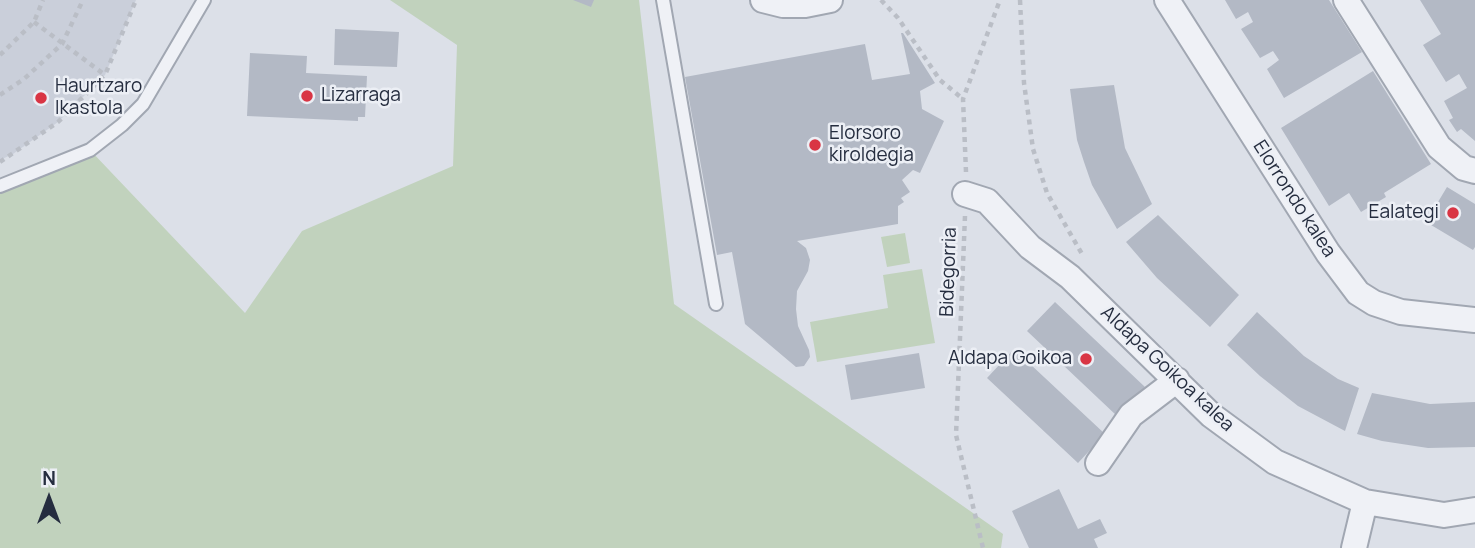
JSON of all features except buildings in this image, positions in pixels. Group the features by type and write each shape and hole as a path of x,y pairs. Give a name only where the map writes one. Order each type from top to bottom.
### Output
{"street":[{"path":"763,0 783,5 805,5 830,0"},
{"name":"Elorrondo kalea","path":"1167,0 1328,253 1358,293 1374,303 1401,312 1475,320"},
{"path":"1346,0 1438,148 1464,168 1475,172"},
{"name":"Aldapa Goikoa kalea","path":"965,194 987,201 1030,247 1070,277 1211,415 1275,462 1365,502 1444,515 1475,510"},
{"path":"1098,463 1131,415 1177,380"},
{"path":"1354,548 1365,502"}],"lane":[{"path":"0,186 90,149 122,125 143,104 204,0"},
{"path":"663,0 716,304"}],"path":[{"path":"0,55 34,22 43,0"},
{"path":"0,95 24,79 62,44 83,0"},
{"path":"0,162 58,122 105,75 135,0"},
{"path":"881,0 898,18 940,80 963,99"},
{"name":"Bidegorria","path":"983,548 956,435 961,362 966,156 963,99 1000,0"},
{"path":"1020,0 1024,83 1033,149 1047,193 1072,240 1087,261"},
{"path":"34,22 105,75"}],"shaded area":[{"name":"Haurtzaro Ikastola","path":"0,0 136,0 105,75 58,122 13,154 0,160"}],"green space":[{"path":"390,0 639,0 674,304 1003,534 1001,548 0,548 0,186 90,150 245,313 302,231 453,166 457,45"},
{"path":"905,233 910,263 887,267 881,237"},
{"path":"922,269 935,343 817,362 810,322 888,308 883,275"}],"place":[{"name":"Lizarraga","path":"307,96"},
{"name":"Haurtzaro Ikastola","path":"41,98"},
{"name":"Elorsoro kiroldegia","path":"815,145"},
{"name":"Ealategi","path":"1453,213"},
{"name":"Aldapa Goikoa","path":"1086,359"}]}
